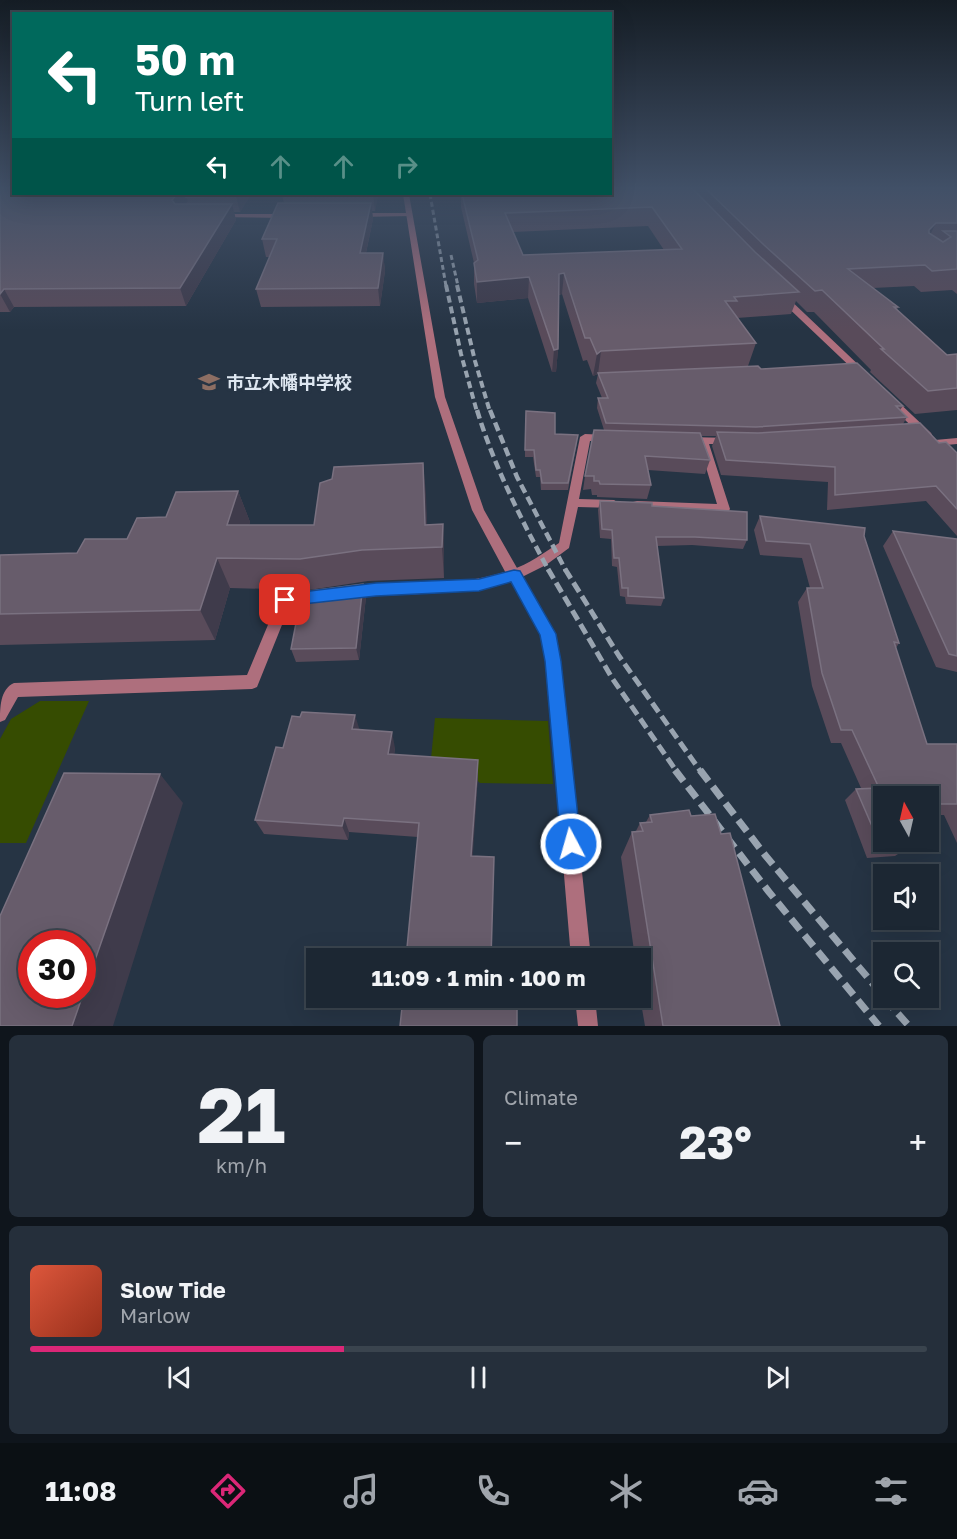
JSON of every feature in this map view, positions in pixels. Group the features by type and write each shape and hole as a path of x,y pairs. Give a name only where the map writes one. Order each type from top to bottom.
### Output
{"street":[{"path":"412,235 440,397 478,510 548,634 553,661 580,948"},
{"path":"778,292 846,363 866,377"},
{"path":"882,392 918,432 950,457"},
{"path":"0,715 14,690 252,682 285,600 376,590 479,585 514,575 556,553 565,545 585,437 621,438"},
{"path":"679,440 742,442"},
{"path":"573,503 724,509 703,441"},
{"path":"935,443 957,441"},
{"path":"586,1008 588,1026"}],"green space":[{"path":"40,701 89,701 26,843 0,843 0,739 11,719"},
{"path":"435,718 548,721 553,784 480,783 467,771 430,769"}],"building":[{"path":"0,235 213,235 180,288 4,289 0,294"},
{"path":"264,235 364,235 360,253 383,253 378,288 256,289 277,239 262,239"},
{"path":"472,235 514,235 523,255 682,249 672,235 738,235 799,292 734,297 737,301 725,301 756,343 601,351 597,354 590,338 585,338 564,273 559,274 558,349 554,350 529,277 477,282 474,263 478,260"},
{"path":"754,235 932,235 943,242 951,237 948,235 957,235 957,269 932,271 925,265 848,269 898,307 894,307 947,355 957,354 957,388 928,391 881,349 884,349 822,290 815,291"},
{"path":"857,363 903,406 896,406 907,417 756,427 606,423 598,398 608,398 598,373 758,366 761,369"},
{"path":"526,411 555,413 555,434 578,435 568,483 542,483 540,470 536,470 534,450 525,450"},
{"path":"920,423 939,443 946,442 957,453 957,509 936,486 835,495 835,467 726,460 717,432 758,433"},
{"path":"594,430 700,433 710,460 645,456 651,485 600,484 599,481 594,481 594,476 585,476"},
{"path":"423,463 425,525 443,524 442,547 362,550 300,559 217,558 200,610 0,614 0,555 77,553 85,539 127,539 137,518 166,517 176,492 238,491 227,525 314,525 320,483 332,479 334,467"},
{"path":"600,501 652,503 652,506 747,512 747,540 656,537 664,598 628,596 628,588 622,588 619,558 614,558 612,530 602,529"},
{"path":"760,516 865,528 864,536 899,643 894,642 927,744 957,744 957,804 939,804 939,786 878,786 852,730 841,730 822,673 807,588 823,588 810,544 766,541"},
{"path":"893,531 957,539 957,656 949,654"},
{"path":"363,584 356,648 291,649 302,592"},
{"path":"302,712 355,715 352,729 392,732 388,754 478,760 471,856 494,857 491,948 407,948 419,823 344,818 342,826 255,820 276,747 283,748 292,716 300,717"},
{"path":"64,773 160,774 96,957 96,930 18,930 18,1008 78,1008 72,1026 0,1026 0,916"},
{"path":"873,788 873,828 856,789"},
{"path":"689,810 691,816 715,814 721,834 730,833 780,1026 663,1026 632,832 643,831 640,823 652,822 650,815"},
{"path":"402,1008 517,1008 517,1026 400,1026"}],"railway":[{"path":"437,235 446,286"},
{"path":"451,255 458,286"},
{"path":"446,285 477,412"},
{"path":"457,285 490,412"},
{"path":"477,410 491,451 509,492 549,571"},
{"path":"490,410 517,477 566,571"},
{"path":"548,569 612,678 677,772"},
{"path":"565,569 619,656 701,772"},
{"path":"675,770 769,892 879,1026"},
{"path":"700,770 765,855 873,984"},
{"path":"893,1008 909,1026"}],"place":[{"name":"市立木幡中学校","path":"209,382"}],"route":[{"path":"285,600 312,595 376,590 479,585 514,575 523,587 548,634 553,661 571,844"}]}
